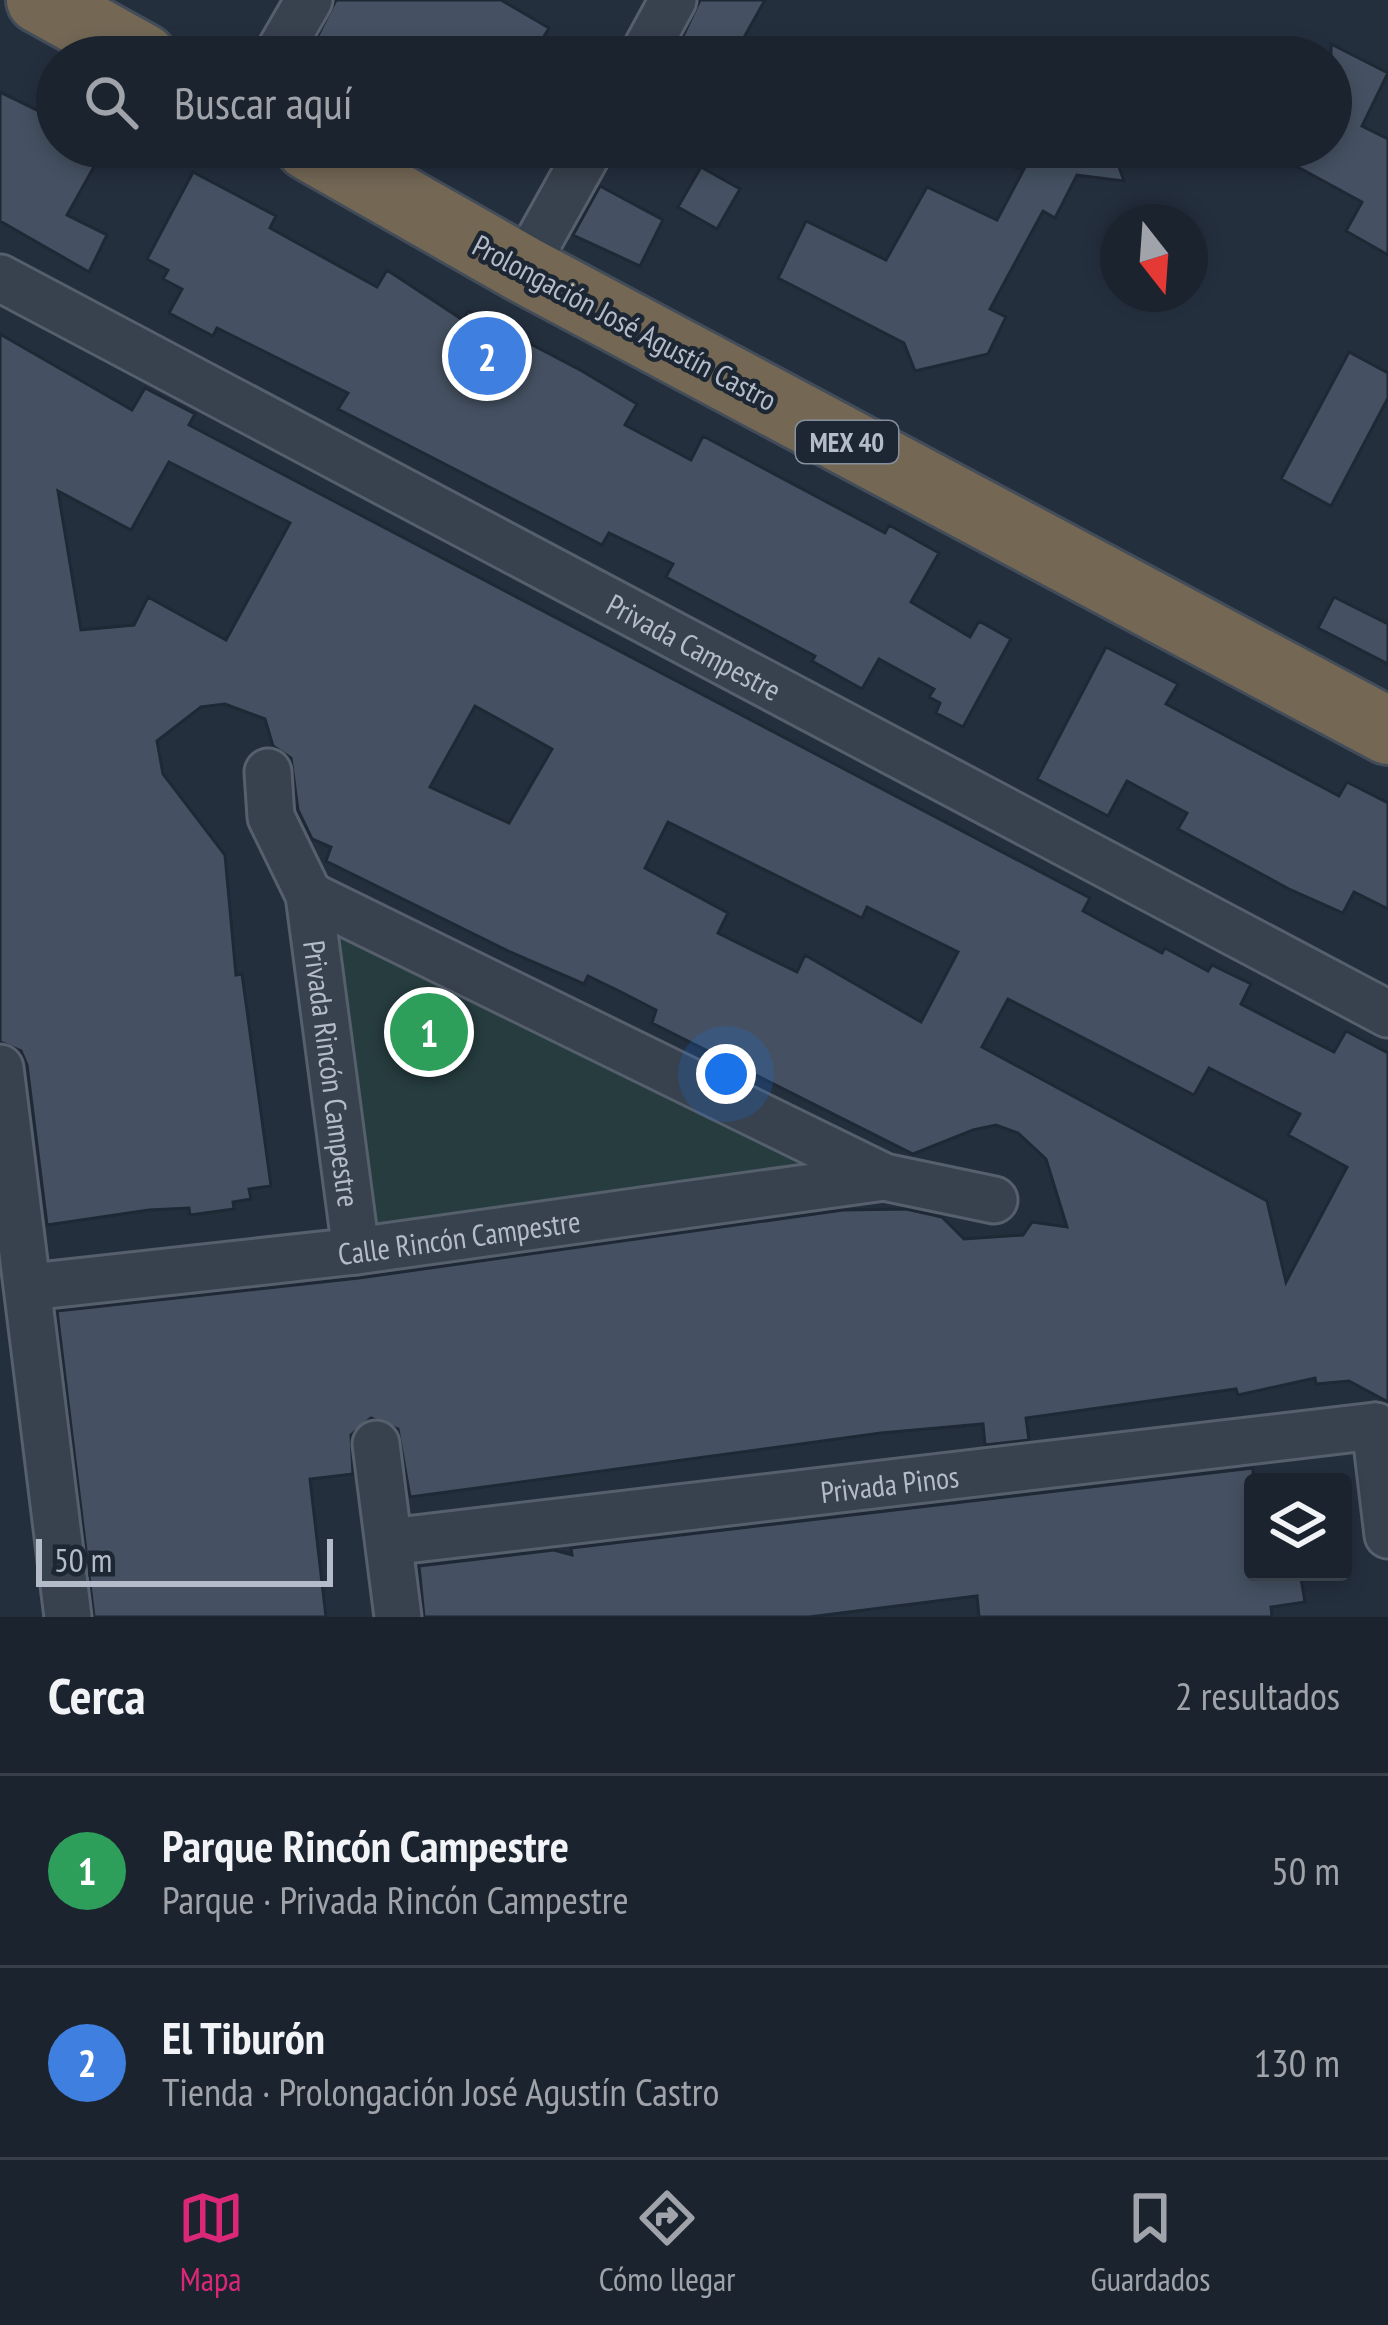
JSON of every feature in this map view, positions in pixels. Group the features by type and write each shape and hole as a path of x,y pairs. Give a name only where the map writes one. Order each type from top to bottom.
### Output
{"highway":[{"path":"40,0 105,36"},
{"name":"Prolongación José Agustín Castro","path":"346,168 523,269 1388,731"}],"street":[{"path":"288,36 309,0"},
{"path":"653,36 673,0"},
{"path":"523,269 579,168"},
{"name":"Privada Campestre","path":"0,278 1388,1014"},
{"name":"Privada Rincón Campestre","path":"268,772 271,818 310,896 356,1250"},
{"name":"Privada Rincón Campestre","path":"310,896 884,1177 994,1200"},
{"path":"0,1068 6,1154 30,1287 68,1617"},
{"name":"Calle Rincón Campestre","path":"30,1287 356,1250 884,1177"},
{"path":"1381,1428 1388,1535"},
{"name":"Privada Pinos","path":"389,1542 1381,1428"},
{"path":"376,1444 398,1617"}],"green space":[{"path":"320,924 827,1163 352,1227"}],"building":[{"path":"336,0 501,0 549,28 544,36 318,36"},
{"path":"700,0 765,0 745,36 683,36"},
{"path":"1352,55 1388,73 1362,126 1388,139 1388,255 1346,231 1362,202 1300,168 1352,168"},
{"path":"0,92 36,110 36,168 93,168 67,215 107,235 89,272 0,221"},
{"path":"700,168 740,189 717,229 678,207"},
{"path":"1016,168 1119,168 1124,181 1077,175 1055,218 1043,211 990,309 1006,317 988,354 915,371 904,343 778,278 806,221 886,260 927,187 997,220 1024,169"},
{"path":"193,172 276,216 270,228 377,287 387,270 463,320 468,311 582,371 637,404 625,425 691,460 703,436 885,533 889,525 939,553 911,602 970,637 979,621 1011,639 963,727 936,713 940,703 929,697 934,689 879,659 862,689 812,661 815,656 666,577 673,564 609,533 602,545 338,409 348,393 217,328 213,336 169,313 182,289 163,279 168,270 147,259"},
{"path":"600,186 663,220 640,266 573,235"},
{"path":"0,334 132,410 145,388 195,414 189,425 1090,898 1083,911 1120,931 1162,953 1165,948 1208,971 1212,965 1251,984 1241,1004 1287,1028 1334,1052 1346,1031 1388,1053 1388,1402 1349,1381 1316,1384 1315,1378 1238,1395 1236,1389 1026,1418 1029,1440 985,1445 983,1424 881,1433 410,1497 398,1429 371,1418 351,1435 353,1474 310,1479 326,1617 94,1617 57,1311 359,1278 843,1210 906,1209 942,1217 964,1239 1023,1235 1032,1222 1067,1227 1046,1159 1018,1133 996,1125 913,1154 652,1023 656,1010 621,992 588,976 584,984 510,952 326,861 331,847 312,839 298,810 291,758 273,746 265,719 225,704 201,707 157,741 163,774 225,855 236,975 242,974 271,1186 249,1189 251,1199 233,1202 234,1209 190,1215 189,1208 149,1210 47,1225 27,1065 21,1051 0,1042","holes":["169,462 290,523 226,640 148,597 134,625 81,630 58,491 131,530","475,706 552,749 509,823 430,787","668,822 862,918 867,907 958,952 921,1022 805,955 797,972 718,933 728,913 645,868","1008,999 1194,1095 1209,1068 1300,1114 1288,1135 1347,1167 1286,1282 1267,1201 982,1047"]},
{"path":"1349,352 1388,373 1388,398 1331,506 1281,479"},
{"path":"1334,597 1388,624 1388,664 1318,628"},
{"path":"1106,647 1178,684 1166,704 1339,796 1347,782 1388,803 1388,909 1354,892 1343,913 1289,889 1178,829 1187,813 1127,781 1108,816 1037,779"},
{"path":"1253,1468 1253,1473 1244,1473 1244,1581 1302,1581 1305,1602 1271,1607 1272,1617 979,1617 977,1596 809,1617 424,1617 419,1566 554,1550 572,1555 571,1548"}],"place":[{"name":"El Tiburón","path":"487,356"},
{"name":"Parque Rincón Campestre","path":"429,1032"}]}
